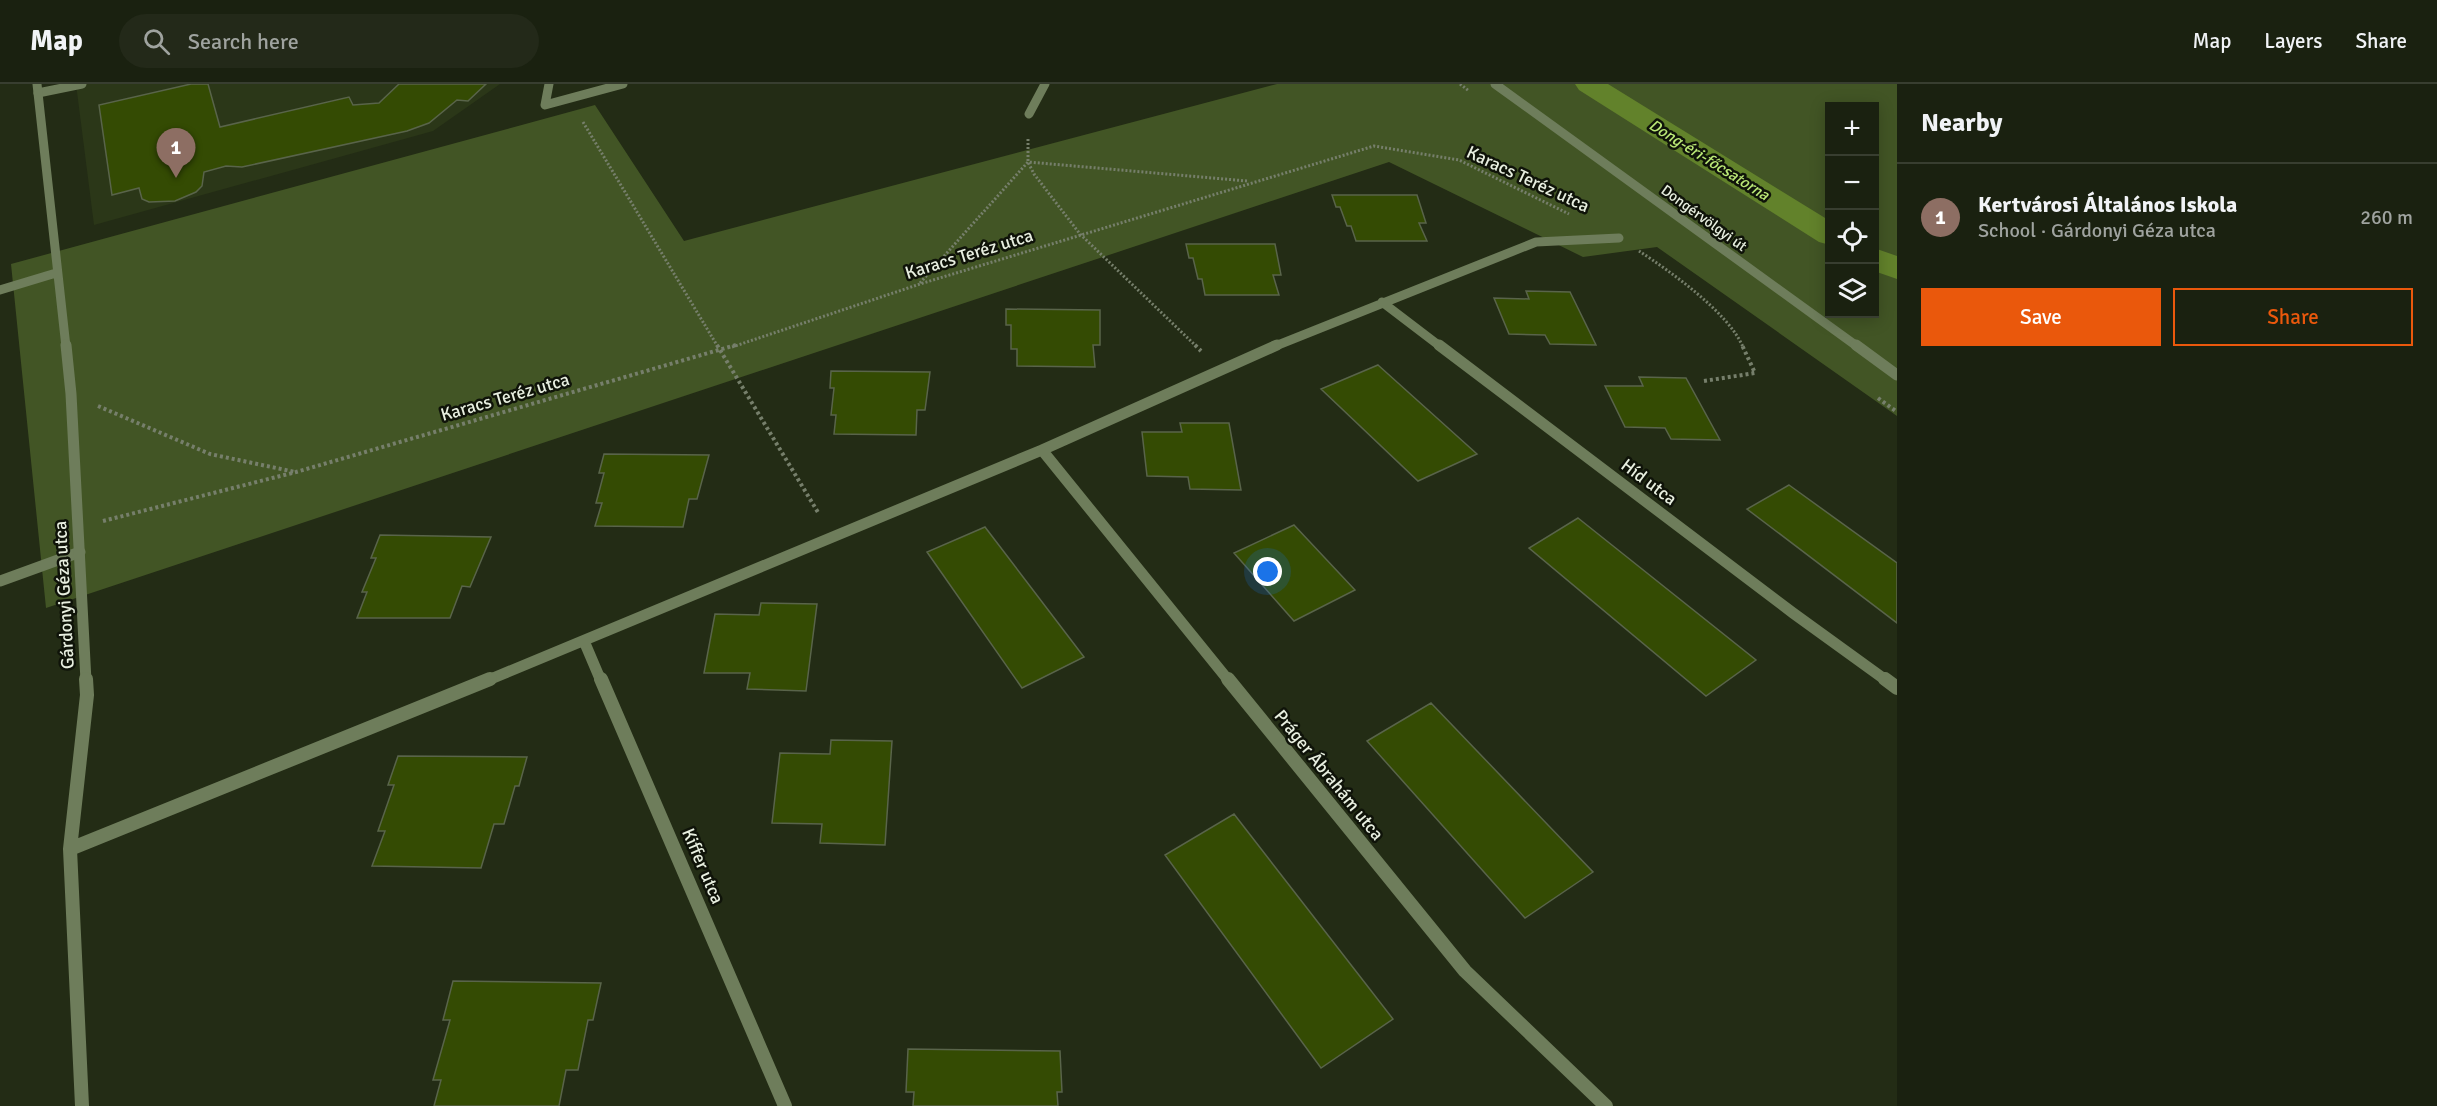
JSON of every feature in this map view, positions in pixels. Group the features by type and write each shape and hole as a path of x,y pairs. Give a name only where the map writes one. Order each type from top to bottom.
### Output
{"street":[{"path":"38,89 82,84"},
{"path":"549,84 545,105 623,84"},
{"path":"1029,114 1046,84"},
{"name":"Dongérvölgyi út","path":"1495,84 1897,375"},
{"name":"Gárdonyi Géza utca","path":"38,89 56,273 71,394 81,552 87,695 70,849 82,1106"},
{"path":"70,849 585,641 1042,450 1219,369 1382,302 1536,242 1619,238"},
{"path":"0,290 56,273"},
{"name":"Híd utca","path":"1382,302 1793,613 1897,688"},
{"name":"Práger Ábrahám utca","path":"1042,450 1465,971 1606,1106"},
{"path":"0,581 81,552"},
{"name":"Kiffer utca","path":"585,641 785,1106"}],"path":[{"path":"1029,114 1028,162 1080,234 1219,369"},
{"path":"580,117 833,537"},
{"name":"Karacs Teréz utca","path":"79,527 296,472 722,350 920,284 1251,181 1374,146 1459,160 1576,217"},
{"path":"1028,162 1251,181"},
{"path":"920,284 1028,162"},
{"path":"1619,238 1676,276 1737,333 1755,373 1704,381"},
{"path":"71,394 210,454 296,472"}],"shaded area":[{"path":"76,84 500,84 433,131 94,225"},
{"path":"1277,84 1897,84 1897,416 1657,247 1583,257 1389,162 46,608 11,264 595,105 684,241"}],"building":[{"path":"191,84 208,84 220,127 349,97 353,105 379,103 399,84 486,84 468,101 457,100 429,123 407,131 242,167 226,166 204,172 202,186 196,192 175,201 149,202 142,199 139,188 112,195 99,105"},
{"path":"1332,195 1417,195 1426,223 1419,223 1427,241 1356,241 1351,226 1347,226 1340,207 1336,207"},
{"path":"1186,244 1275,244 1281,275 1273,275 1279,295 1205,295 1202,279 1198,279 1193,258 1189,258"},
{"path":"1526,291 1570,292 1596,345 1550,344 1545,335 1509,334 1494,298 1529,299"},
{"path":"1006,309 1100,310 1100,345 1093,345 1095,367 1017,366 1017,349 1011,349 1011,325 1006,325"},
{"path":"1378,365 1477,454 1418,481 1321,389"},
{"path":"831,371 930,372 925,410 917,410 916,435 834,434 836,415 831,415 834,388 830,388"},
{"path":"1639,377 1686,378 1720,440 1671,439 1665,428 1625,427 1605,386 1643,386"},
{"path":"1180,423 1229,423 1241,490 1190,489 1188,477 1147,476 1142,432 1182,432"},
{"path":"604,454 709,455 697,499 689,499 683,527 595,526 602,503 596,503 604,473 599,473"},
{"path":"1789,485 1897,563 1897,623 1747,509"},
{"path":"1578,518 1756,660 1706,696 1529,548"},
{"path":"1294,525 1355,590 1294,621 1234,553"},
{"path":"985,527 1084,657 1022,688 927,552"},
{"path":"380,535 491,537 470,587 462,586 450,618 357,618 367,592 362,592 376,558 371,558"},
{"path":"761,603 817,604 806,691 747,689 750,673 704,673 715,614 759,615"},
{"path":"1431,703 1593,872 1525,918 1367,741"},
{"path":"831,740 892,741 885,845 820,843 822,824 772,823 780,753 830,754"},
{"path":"398,756 527,757 519,786 515,786 504,824 494,824 481,868 372,866 385,831 378,831 394,785 388,785"},
{"path":"1234,814 1393,1019 1321,1068 1165,855"},
{"path":"453,981 601,983 593,1020 588,1020 578,1070 566,1070 559,1106 434,1106 441,1080 433,1080 450,1020 443,1020"},
{"path":"908,1049 1060,1051 1062,1092 1057,1092 1058,1106 913,1106 914,1092 906,1092"}],"waterway":[{"name":"Dong-éri-főcsatorna","path":"1589,84 1825,232"},
{"name":"Dong-éri-főcsatorna","path":"1879,260 1897,269"}],"place":[{"name":"Kertvárosi Általános Iskola","path":"176,178"}]}
